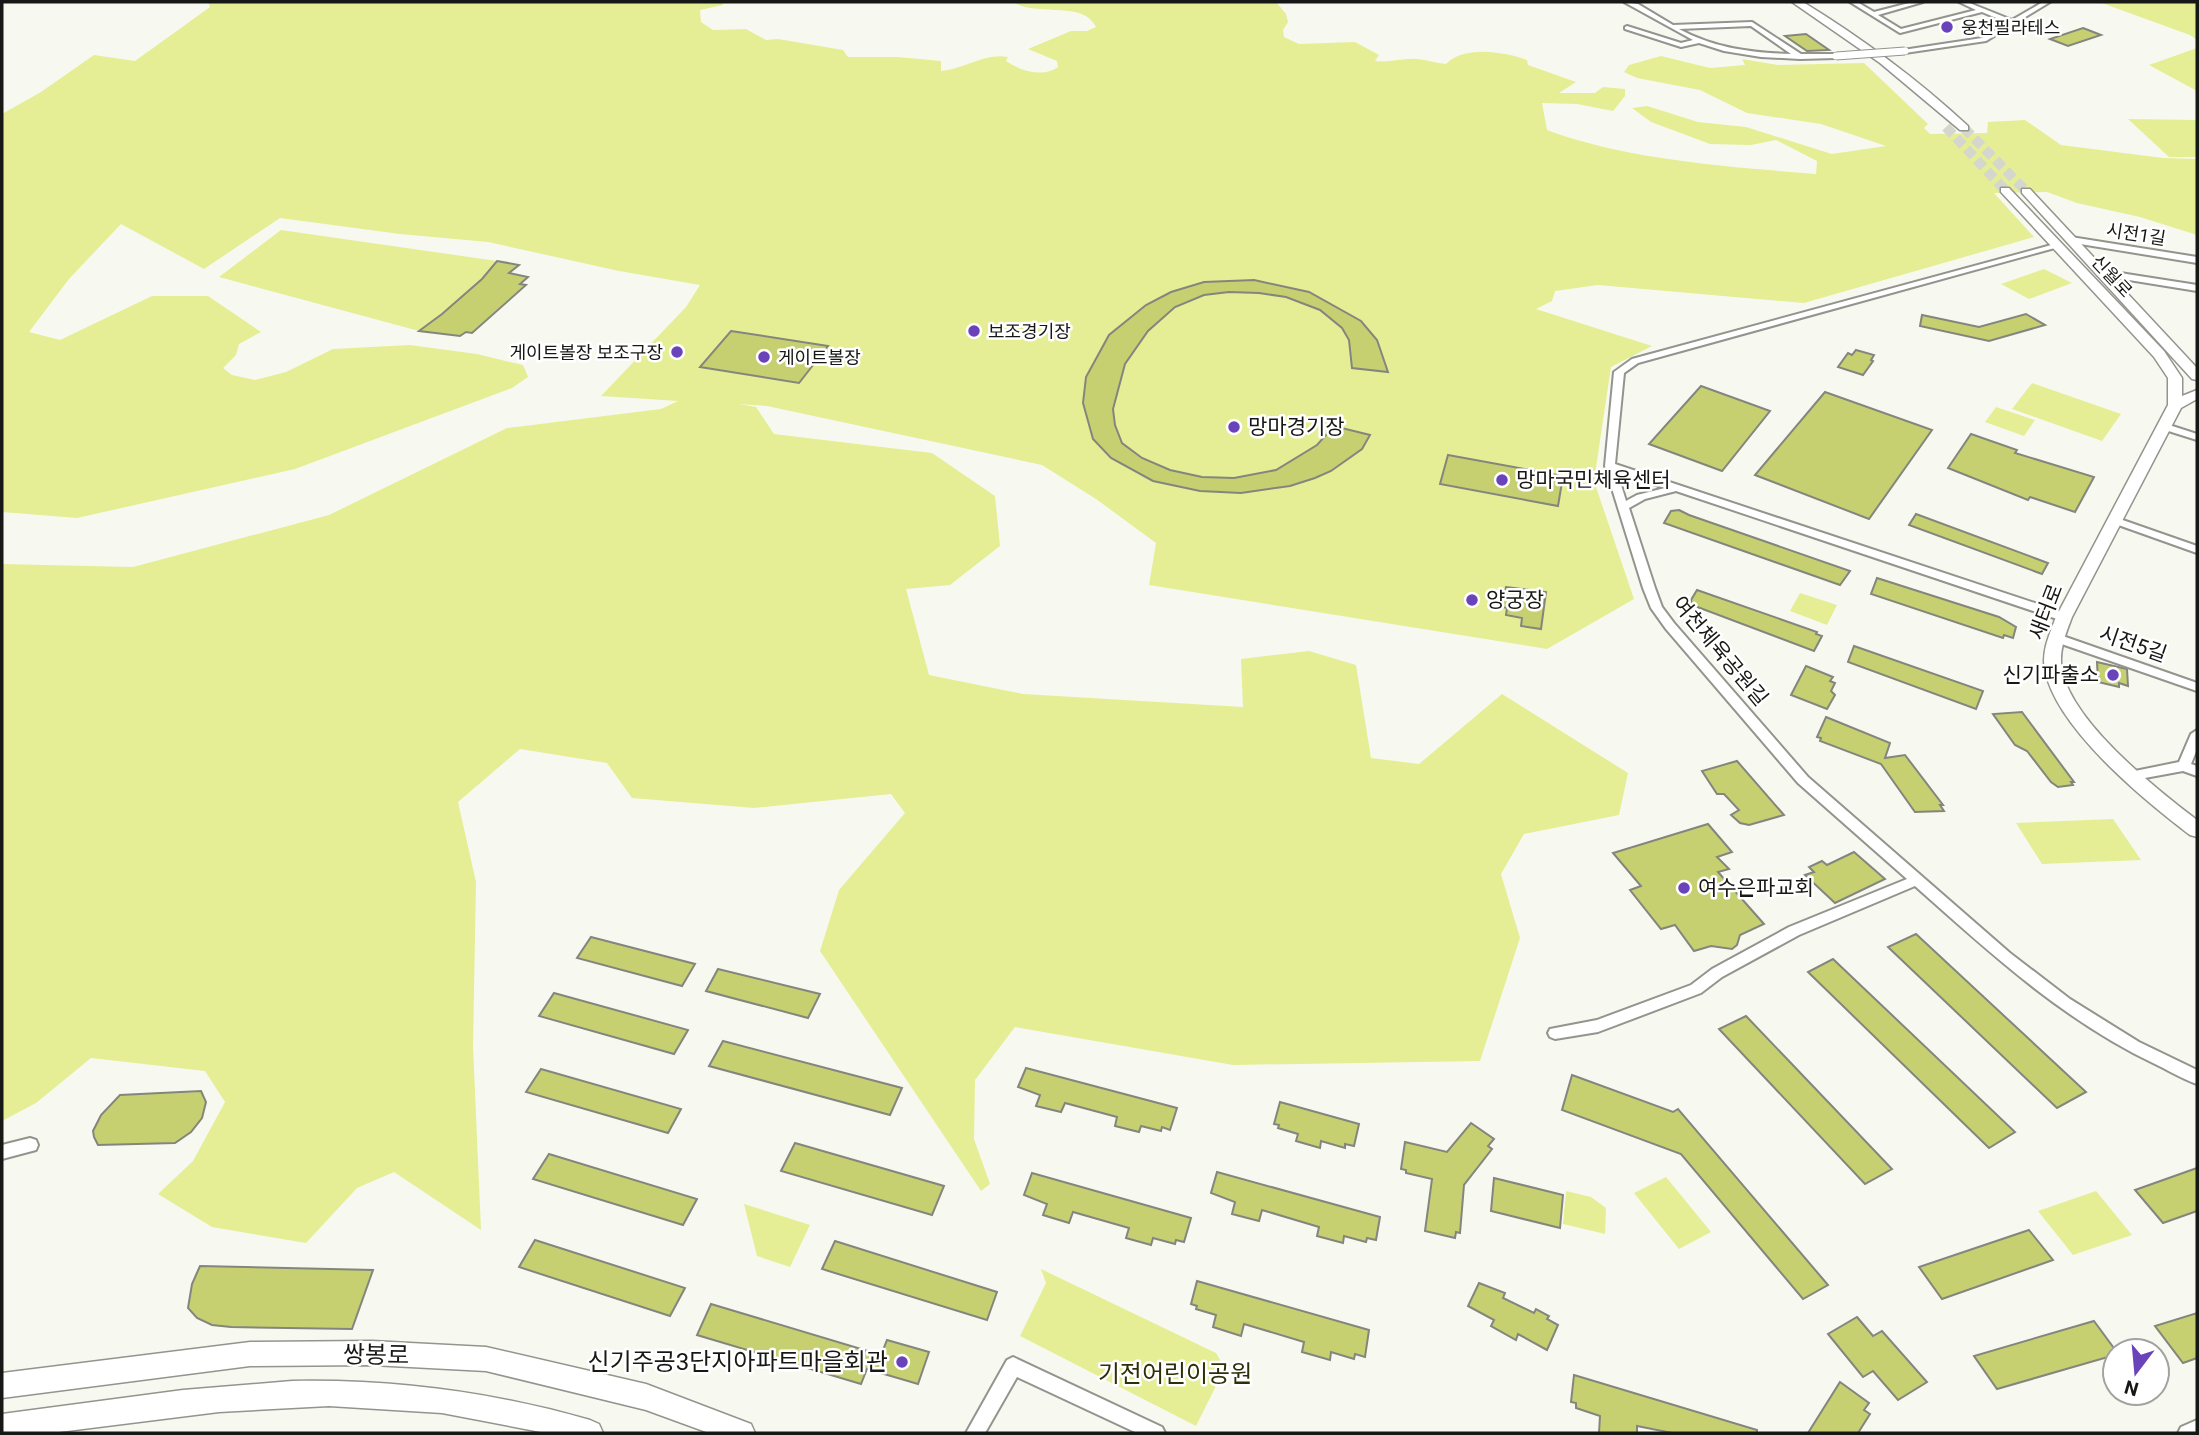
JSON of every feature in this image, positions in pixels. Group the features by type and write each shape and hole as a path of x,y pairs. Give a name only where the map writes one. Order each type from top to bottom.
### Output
{"street":[{"path":"1627,2 1653,13 1700,41 1754,55 1801,57 1981,41 2047,2"},
{"path":"1785,2 1877,65 1946,127"},
{"path":"1797,2 1891,65 1964,128"},
{"path":"1853,2 1900,31 1983,10"},
{"path":"1873,14 1920,2"},
{"path":"1962,2 2014,23"},
{"path":"1673,27 1752,24 1801,57"},
{"path":"1626,28 1679,44 1700,41"},
{"name":"신월로","path":"2005,190 2159,354 2175,378 2171,410"},
{"name":"신월로","path":"2026,191 2197,376"},
{"name":"시전1길","path":"2071,240 2197,260"},
{"name":"여천체육공원길","path":"2058,246 1634,361 1619,372 1610,466 1657,608 1803,780 2006,957 2065,1003 2134,1048 2197,1077"},
{"path":"2101,273 2193,287 2197,295"},
{"path":"2159,354 2197,376"},
{"path":"2197,394 2171,410 2197,437"},
{"name":"새터로","path":"2171,410 2064,617 2057,638 2053,669 2064,699 2088,732 2197,830"},
{"path":"1610,466 1672,489 2064,617"},
{"path":"1623,507 1642,497 1672,489"},
{"path":"2114,520 2197,550"},
{"name":"시전5길","path":"2057,638 2197,687"},
{"path":"2184,766 2197,734"},
{"path":"2134,775 2184,766 2197,771"},
{"path":"1555,1033 1598,1026 1696,989 1717,973 1794,931 1917,880"},
{"path":"2,1152 30,1145"},
{"name":"쌍봉로","path":"2,1386 250,1354 372,1353 486,1359 646,1397 742,1433"},
{"path":"975,1433 1013,1366 1156,1433"},
{"name":"쌍봉로","path":"2,1427 235,1398 347,1393 410,1397 470,1406 526,1416 590,1433"},
{"path":"2188,1433 2197,1429"}],"green space":[{"path":"208,2 723,2 723,5 700,10 701,22 713,30 746,29 766,40 778,39 843,50 848,57 898,57 941,61 941,71 991,57 1008,57 1006,61 1018,68 1039,73 1058,67 1057,61 1028,49 1071,31 1087,31 1096,27 1090,19 1081,14 1034,8 1013,2 1276,2 1286,14 1288,22 1283,30 1284,37 1299,44 1355,42 1379,55 1375,61 1417,59 1446,64 1463,54 1496,53 1527,60 1528,65 1576,82 1559,93 1595,93 1603,87 1625,89 1625,96 1613,111 1577,104 1542,103 1547,130 1578,140 1679,161 1816,174 1817,161 1776,140 1751,145 1710,144 1651,122 1632,108 1647,106 1698,122 1746,127 1832,154 1886,146 1821,124 1747,113 1700,90 1637,78 1624,72 1629,65 1661,56 1710,68 1745,65 1742,59 1778,65 1864,63 1928,124 1924,128 1930,134 1987,133 1988,122 2025,120 2061,145 2163,158 2197,159 2197,235 2140,217 2077,203 2047,192 1994,193 2034,237 1804,303 1598,285 1555,291 1552,301 1536,309 1652,346 1611,367 1594,481 1634,599 1547,649 1149,585 1156,543 1096,499 1042,465 767,406 739,404 756,407 774,434 932,453 995,496 1000,546 950,585 906,589 929,675 1023,694 1243,707 1241,659 1309,651 1356,665 1371,758 1419,764 1502,694 1628,773 1619,815 1524,834 1501,874 1520,938 1480,1061 1233,1065 1015,1027 975,1080 974,1139 990,1184 981,1191 820,951 839,890 905,813 891,794 754,808 632,798 607,763 520,749 458,802 476,882 473,1046 481,1230 394,1172 357,1188 306,1243 212,1227 158,1194 193,1161 225,1102 205,1071 91,1058 36,1103 2,1121 2,564 133,567 329,515 507,428 661,409 678,401 601,396 686,307 700,285 619,271 488,242 400,234 280,218 204,269 121,224 69,279 29,332 60,340 152,296 208,296 261,332 239,344 236,355 223,368 232,375 255,380 286,372 333,349 410,345 477,354 523,365 528,377 512,388 295,469 77,518 2,512 2,114 41,92 94,55 135,61 210,7"},
{"path":"2099,2 2197,2 2197,40 2190,35"},
{"path":"2197,48 2197,91 2149,65"},
{"path":"2128,119 2197,120 2197,157 2169,157"},
{"path":"281,230 497,261 460,298 419,331 219,277"},
{"path":"2044,269 2072,283 2029,299 2001,284"},
{"path":"2032,383 2121,414 2102,441 2012,409"},
{"path":"1996,407 2035,420 2024,436 1985,422"},
{"path":"1800,593 1837,605 1827,625 1790,611"},
{"path":"2113,819 2141,860 2042,864 2016,823"},
{"path":"1666,1177 1711,1232 1679,1249 1634,1193"},
{"path":"1566,1191 1591,1197 1606,1208 1605,1234 1563,1224"},
{"path":"2096,1191 2132,1235 2073,1255 2038,1211"},
{"path":"744,1204 810,1225 790,1267 757,1256"},
{"name":"기전어린이공원","path":"1041,1269 1216,1353 1225,1368 1196,1426 1020,1336 1046,1283"}],"building":[{"path":"2083,28 2101,35 2068,46 2050,39"},
{"path":"1806,34 1829,50 1807,51 1785,36"},
{"path":"497,261 519,265 509,273 528,277 520,284 526,285 472,333 466,332 460,336 419,331 482,279"},
{"name":"망마경기장","path":"1254,280 1309,292 1361,321 1377,340 1388,372 1352,368 1349,340 1342,328 1320,310 1286,297 1259,293 1204,295 1175,307 1148,331 1125,364 1113,409 1115,425 1122,443 1142,458 1170,470 1202,477 1234,478 1276,470 1317,445 1334,426 1370,435 1362,449 1331,471 1315,478 1290,486 1241,493 1200,491 1153,481 1111,458 1093,439 1083,403 1086,377 1109,335 1146,305 1171,292 1204,282"},
{"path":"2026,314 2045,325 1989,341 1920,326 1922,315 1979,327"},
{"name":"게이트볼장","path":"731,331 828,346 799,383 700,367"},
{"path":"1856,350 1874,355 1863,375 1838,367 1848,353 1852,355"},
{"path":"1701,386 1770,411 1722,471 1649,444"},
{"path":"1825,392 1932,430 1869,519 1755,475"},
{"path":"1971,434 2017,450 2015,453 2094,477 2075,512 2030,497 2028,500 1948,468"},
{"name":"망마국민체육센터","path":"1448,455 1563,476 1558,506 1440,484"},
{"path":"1679,510 1850,571 1840,585 1664,523 1671,511"},
{"path":"1916,514 2048,563 2042,574 1909,525"},
{"path":"1877,578 1999,617 2016,627 2013,638 2004,635 2003,638 1871,594"},
{"path":"1506,587 1546,592 1541,629 1521,626 1522,618 1506,615 1507,608 1502,607"},
{"path":"1697,590 1822,636 1814,651 1692,605 1691,600"},
{"path":"1854,646 1983,691 1976,709 1848,662"},
{"name":"신기파출소","path":"2097,662 2127,669 2128,686 2119,683 2119,687 2098,682"},
{"path":"1806,666 1833,677 1830,681 1835,683 1831,691 1835,695 1827,709 1791,695"},
{"path":"2022,712 2074,782 2071,782 2073,785 2058,787 2051,782 2027,751 2015,745 1993,714"},
{"path":"1826,717 1890,743 1885,758 1905,755 1943,805 1940,805 1944,811 1915,812 1881,764 1820,741 1821,738 1817,737"},
{"path":"1737,761 1784,815 1749,825 1740,823 1731,815 1739,810 1724,794 1717,794 1702,771"},
{"name":"여수은파교회","path":"1708,824 1732,852 1717,857 1729,869 1718,872 1764,924 1740,935 1737,945 1732,949 1711,946 1694,951 1675,925 1661,929 1630,890 1641,886 1613,853"},
{"path":"1854,852 1885,879 1835,903 1805,875 1814,872 1809,867 1822,861 1827,865"},
{"path":"1916,934 2086,1092 2057,1108 1888,947"},
{"path":"591,937 695,964 682,986 577,958"},
{"path":"1833,959 2015,1132 1989,1148 1808,972"},
{"path":"718,969 820,994 808,1018 706,991"},
{"path":"554,993 688,1030 674,1054 539,1016"},
{"path":"1746,1016 1892,1169 1865,1184 1719,1029"},
{"path":"723,1041 902,1088 890,1115 709,1066"},
{"path":"1026,1068 1177,1108 1170,1130 1162,1127 1161,1131 1141,1126 1139,1132 1115,1126 1117,1117 1065,1103 1061,1112 1036,1106 1040,1095 1018,1087"},
{"path":"541,1069 681,1109 668,1133 526,1092"},
{"path":"1572,1075 1673,1112 1678,1109 1828,1285 1803,1299 1681,1154 1562,1110"},
{"path":"201,1091 206,1102 202,1118 191,1132 175,1143 98,1145 94,1137 93,1131 101,1115 120,1095"},
{"path":"1280,1102 1359,1124 1354,1146 1345,1144 1345,1148 1321,1141 1320,1148 1296,1141 1298,1134 1278,1128 1279,1125 1274,1124"},
{"path":"1471,1123 1494,1139 1488,1146 1492,1149 1464,1185 1460,1233 1456,1232 1455,1238 1425,1231 1432,1179 1406,1173 1406,1170 1401,1169 1405,1142 1447,1152"},
{"path":"795,1143 944,1186 932,1215 781,1171"},
{"path":"549,1154 697,1199 683,1225 533,1179"},
{"path":"2197,1168 2197,1211 2163,1223 2135,1190"},
{"path":"1217,1172 1380,1217 1376,1240 1367,1238 1366,1242 1344,1236 1343,1243 1317,1236 1319,1227 1262,1210 1259,1221 1232,1214 1235,1202 1211,1193"},
{"path":"1032,1173 1191,1218 1184,1242 1176,1240 1175,1244 1153,1238 1151,1245 1126,1238 1129,1228 1073,1212 1069,1223 1043,1215 1047,1204 1024,1195"},
{"path":"1494,1178 1563,1195 1560,1228 1491,1211"},
{"path":"2029,1230 2053,1260 1942,1299 1919,1267"},
{"path":"535,1240 685,1288 670,1316 519,1267"},
{"path":"835,1241 997,1292 987,1320 822,1269"},
{"path":"200,1266 373,1270 352,1329 231,1327 212,1325 197,1318 188,1308 192,1284"},
{"path":"1197,1281 1369,1330 1365,1357 1355,1354 1354,1359 1331,1352 1330,1360 1302,1352 1304,1342 1244,1324 1241,1336 1213,1327 1216,1315 1196,1309 1197,1306 1191,1304"},
{"path":"1479,1283 1505,1293 1503,1298 1534,1313 1536,1309 1549,1316 1547,1319 1558,1325 1547,1350 1518,1334 1516,1340 1491,1326 1494,1320 1468,1306"},
{"path":"711,1304 881,1355 887,1340 929,1352 918,1384 867,1369 861,1384 697,1335"},
{"path":"2197,1313 2197,1358 2183,1363 2171,1347 2171,1337 2163,1337 2155,1326"},
{"path":"1857,1317 1873,1336 1882,1331 1927,1382 1898,1400 1873,1371 1863,1377 1828,1334"},
{"path":"2094,1321 2106,1337 2101,1337 2101,1359 1997,1389 1974,1356"},
{"path":"1574,1375 1757,1430 1757,1433 1672,1433 1637,1426 1637,1433 1599,1433 1600,1416 1576,1408 1576,1403 1571,1402"},
{"path":"1840,1382 1869,1403 1864,1410 1870,1414 1858,1433 1808,1433"}],"tunnel":[{"path":"1946,127 2005,190"},
{"path":"1964,128 2026,191"}],"place":[{"name":"웅천필라테스","path":"1947,27"},
{"name":"보조경기장","path":"974,331"},
{"name":"게이트볼장 보조구장","path":"677,352"},
{"name":"게이트볼장","path":"764,357"},
{"name":"망마경기장","path":"1234,427"},
{"name":"망마국민체육센터","path":"1502,480"},
{"name":"양궁장","path":"1472,600"},
{"name":"신기파출소","path":"2113,675"},
{"name":"여수은파교회","path":"1684,888"},
{"name":"신기주공3단지아파트마을회관","path":"902,1362"}]}
